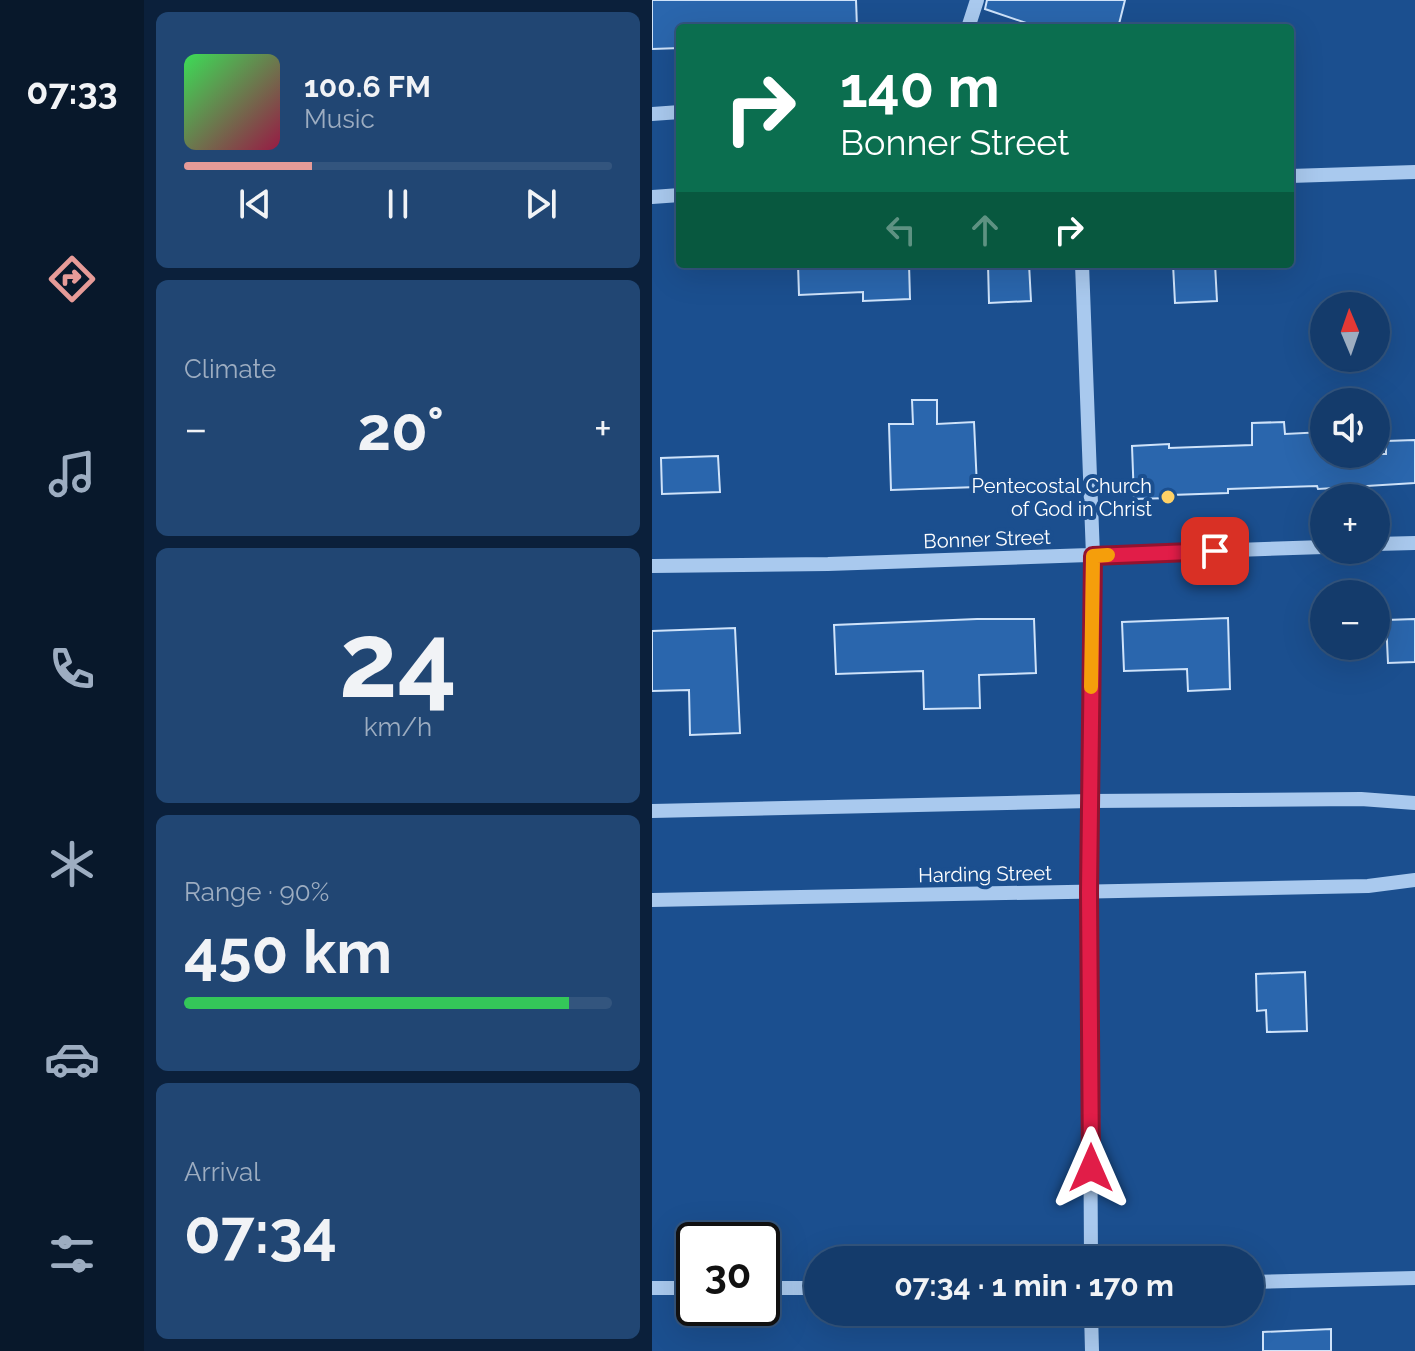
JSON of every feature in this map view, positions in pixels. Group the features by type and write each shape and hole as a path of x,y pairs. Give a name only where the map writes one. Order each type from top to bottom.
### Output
{"street":[{"path":"969,24 977,0"},
{"path":"652,114 676,112"},
{"path":"1294,176 1415,172"},
{"path":"652,197 676,195"},
{"path":"1082,268 1093,556 1089,892 1091,1246"},
{"path":"1390,544 1415,543"},
{"name":"Bonner Street","path":"652,566 828,564 1310,548"},
{"path":"652,811 1090,801 1361,799 1415,803"},
{"name":"Harding Street","path":"652,900 1368,886 1415,880"},
{"path":"1264,1282 1415,1278"},
{"path":"652,1288 676,1288"},
{"path":"780,1288 804,1288"},
{"path":"1091,1326 1092,1351"}],"building":[{"path":"652,0 856,0 857,24 676,24 676,48 652,49"},
{"path":"987,0 1125,0 1119,24 1029,24 985,9"},
{"path":"798,268 909,268 910,299 863,301 863,292 799,295"},
{"path":"988,268 1029,268 1031,301 989,303"},
{"path":"1173,268 1215,268 1217,301 1175,303"},
{"path":"912,400 937,400 937,424 974,422 977,487 891,490 889,424 913,424"},
{"path":"1284,422 1285,434 1310,433 1310,468 1390,468 1390,441 1415,440 1415,483 1310,484 1134,499 1132,446 1252,445 1252,423"},
{"path":"718,456 720,492 662,494 661,458"},
{"path":"1228,618 1230,689 1188,691 1187,669 1124,671 1122,622"},
{"path":"1034,619 1036,673 979,675 980,708 924,709 923,671 836,674 834,625"},
{"path":"1415,619 1415,662 1388,663 1390,620"},
{"path":"735,628 740,733 690,735 689,690 652,691 652,631"},
{"path":"1305,972 1307,1031 1267,1032 1266,1010 1257,1011 1256,974"},
{"path":"1331,1329 1331,1351 1263,1351 1263,1332"}],"slow traffic":[{"path":"1091,687 1093,556 1108,555"}],"place":[{"name":"Pentecostal Church of God in Christ","path":"1168,497"}],"route":[{"path":"1091,1168 1089,892 1093,556 1215,551"}]}
